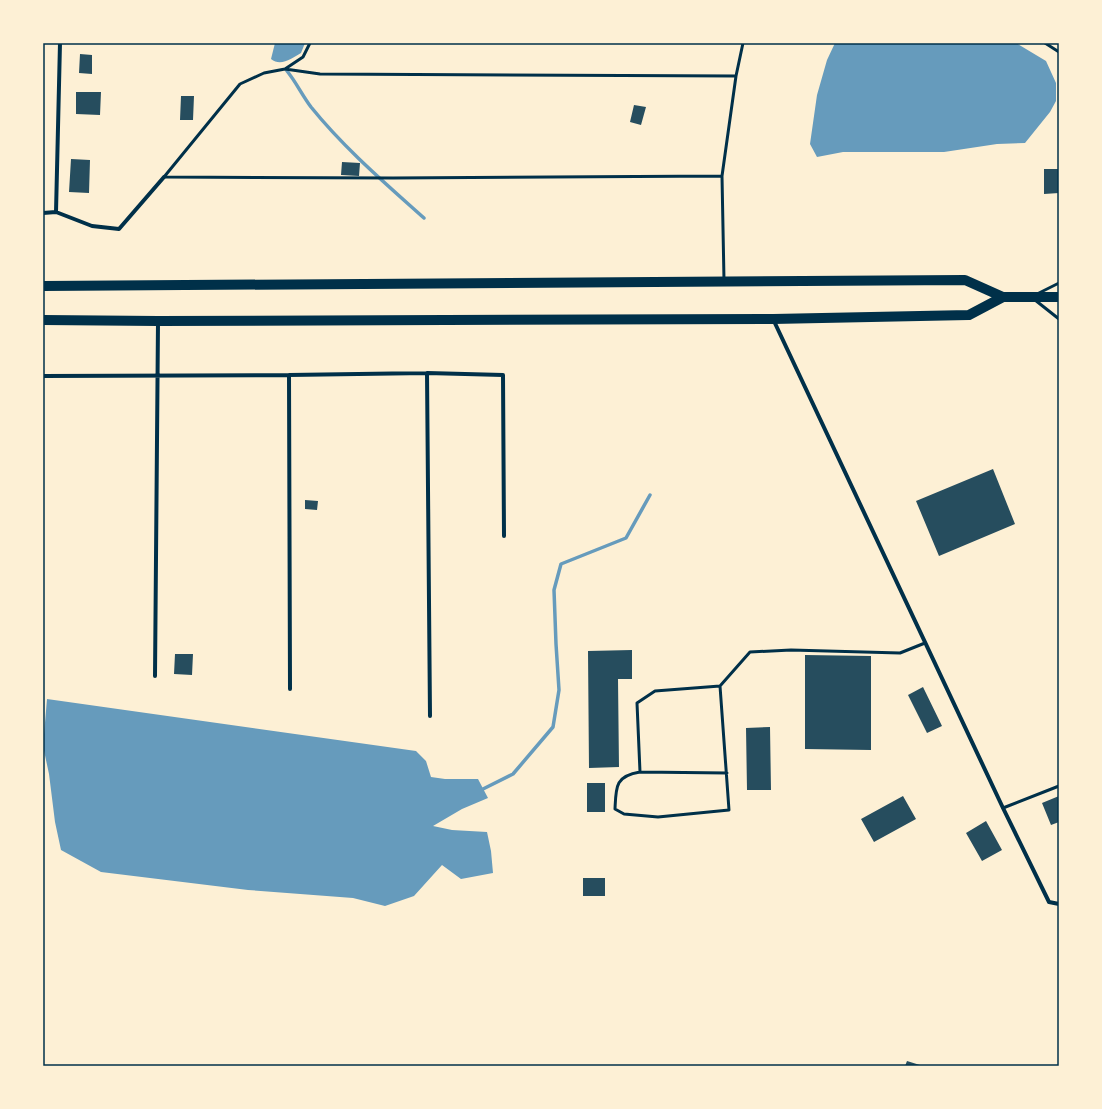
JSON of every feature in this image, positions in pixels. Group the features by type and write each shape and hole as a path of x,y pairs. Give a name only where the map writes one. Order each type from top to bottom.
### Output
{"highway":[{"path":"43,286 966,280 1003,297 1059,297"},
{"path":"43,320 773,319 969,316 1003,297"}],"street":[{"path":"56,212 60,43"},
{"path":"43,213 56,212 92,226 119,229 164,177"},
{"path":"773,319 1003,808 1049,902 1059,904"},
{"path":"155,676 158,321"},
{"path":"43,376 427,373 503,374 504,536"},
{"path":"427,373 430,716"},
{"path":"289,375 290,689"}],"lane":[{"path":"285,69 303,57 310,43"},
{"path":"724,282 722,176 736,76 743,43"},
{"path":"1045,43 1059,52"},
{"path":"164,177 240,84 264,73 285,69 320,74 736,76"},
{"path":"164,177 409,178 722,176"},
{"path":"1059,283 1032,297 1059,319"},
{"path":"640,772 637,703 654,690 720,686 750,652 791,650 900,653 925,643"},
{"path":"720,686 727,773 729,810 658,817 624,814 614,809 615,789 619,780 631,774 640,772 727,773"},
{"path":"1003,808 1059,786"}],"water":[{"path":"275,43 305,43 301,53 286,61 279,62 271,59"},
{"path":"835,43 1016,43 1046,61 1056,83 1056,101 1050,112 1025,143 997,144 944,152 843,152 817,157 810,144 817,95 827,60"},
{"path":"47,699 416,751 426,761 431,777 445,779 478,779 488,798 462,809 433,826 452,830 487,832 491,851 493,873 461,879 442,865 414,896 385,906 353,898 248,890 101,872 61,850 43,746"}],"building":[{"path":"80,54 92,55 92,74 79,73"},
{"path":"76,92 101,92 100,115 76,114"},
{"path":"181,96 194,96 193,120 180,120"},
{"path":"634,105 646,107 641,125 630,122"},
{"path":"71,159 90,160 89,193 69,192"},
{"path":"342,162 360,163 359,176 341,175"},
{"path":"1044,169 1059,169 1059,193 1044,194"},
{"path":"993,469 1015,524 939,556 916,501"},
{"path":"305,500 318,501 317,510 305,509"},
{"path":"632,650 632,679 618,679 619,767 589,768 588,651"},
{"path":"175,654 193,654 192,675 174,674"},
{"path":"805,655 871,656 871,750 805,749"},
{"path":"923,687 942,726 927,733 908,695"},
{"path":"770,727 771,790 747,790 746,728"},
{"path":"587,783 605,783 605,812 587,812"},
{"path":"903,796 916,819 874,842 861,819"},
{"path":"1059,796 1059,822 1051,825 1042,803"},
{"path":"986,821 1002,850 982,861 966,833"},
{"path":"583,878 605,878 605,896 583,896"},
{"path":"907,1061 923,1066 905,1066"}],"waterway":[{"path":"287,71 311,107 337,137 365,165 424,218"},
{"path":"483,789 513,774 553,727 559,690 554,590 561,564 626,538 650,495"}]}
